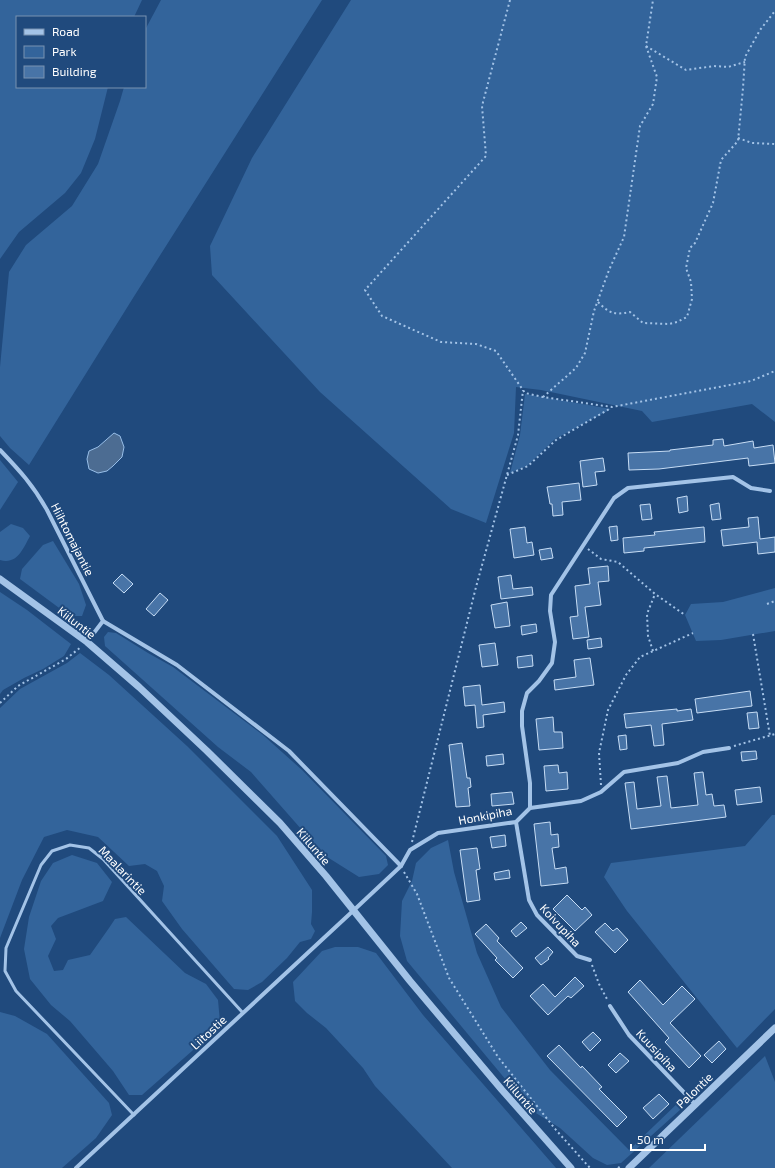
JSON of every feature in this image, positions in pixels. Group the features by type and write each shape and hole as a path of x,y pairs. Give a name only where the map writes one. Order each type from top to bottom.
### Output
{"street":[{"name":"Hiihtomajantie","path":"0,450 37,492 104,621"},
{"path":"729,748 703,752 678,762 624,772 601,792 581,801 530,808 530,783 522,726 522,711 528,693 552,663 555,642 550,611 551,595 614,498 628,488 733,476 751,488 770,491"},
{"name":"Kiiluntie","path":"0,579 87,642 139,687 280,823 354,910 415,987 502,1090 571,1168"},
{"path":"87,642 104,621 178,665 290,751 400,866"},
{"name":"Honkipiha","path":"354,910 400,866 410,850 438,834 516,822 530,808"},
{"name":"Koivupiha","path":"516,822 529,900 532,907 577,956 590,960"},
{"name":"Liitostie","path":"76,1168 354,910"},
{"name":"Kuusipiha","path":"610,1006 629,1035 695,1104"},
{"name":"Palontie","path":"629,1168 775,1028"}],"lane":[{"name":"Maalarintie","path":"134,1115 16,992 5,971 6,948 41,865 52,851 70,845 79,845 89,848 102,859 243,1013"}],"path":[{"path":"510,0 482,106 486,156 365,290 382,316 441,342 476,344 496,351 525,393 612,407 751,381 775,371"},
{"path":"543,397 576,368 585,353 594,311 609,270 624,237 640,126 653,104 657,77 646,46 653,0"},
{"path":"598,302 606,310 618,314 630,312 643,323 669,324 687,317 692,299 691,282 686,268 690,248 695,242 713,203 721,160 738,141 745,57 751,44 775,11"},
{"path":"646,46 686,70 714,66 728,67 745,62"},
{"path":"738,138 752,143 775,144"},
{"path":"410,850 474,595 518,435 523,390"},
{"path":"507,475 528,466 556,440 612,407"},
{"path":"584,546 600,559 618,562 655,594 685,616"},
{"path":"653,651 648,636 647,614 655,594"},
{"path":"767,604 775,601"},
{"path":"601,792 598,753 608,710 626,675 640,658 693,633"},
{"path":"753,634 770,736"},
{"path":"0,703 18,686 66,659 87,642"},
{"path":"729,748 775,734"},
{"path":"400,866 417,894 449,978 498,1057 556,1130 590,1168"},
{"path":"590,960 599,984 610,1006"}],"green space":[{"path":"0,0 142,0 134,16 16,16 16,88 108,88 95,139 81,173 65,193 19,232 0,259"},
{"path":"161,0 322,0 29,465 10,448 0,436 0,367 9,272 26,245 72,206 98,164 124,88 146,88 146,28"},
{"path":"351,0 775,0 775,422 752,404 652,422 642,411 541,390 516,387 514,433 486,523 451,509 320,392 212,275 210,246 252,158"},
{"path":"525,394 611,409 555,439 527,466 510,473 520,435"},
{"path":"0,460 18,482 0,510"},
{"path":"11,524 23,528 30,536 19,555 11,560 0,560 0,532"},
{"path":"53,541 79,584 86,605 82,616 70,616 20,579 22,569 43,545"},
{"path":"775,588 775,631 721,640 696,641 685,615 691,604 723,602"},
{"path":"0,592 27,610 71,644 64,656 3,690 0,694"},
{"path":"108,632 116,633 173,667 263,735 302,770 386,856 388,865 379,874 359,877 324,855 251,772 218,747 105,646 104,637"},
{"path":"80,653 109,675 187,746 277,836 312,890 311,924 315,931 311,939 300,942 287,958 262,982 248,990 234,989 182,929 162,901 164,886 157,871 145,864 129,866 98,837 67,830 44,837 22,880 0,938 0,708 20,689 67,663"},
{"path":"772,815 775,815 775,1009 737,1048 627,911 604,877 611,863 745,846"},
{"path":"448,840 454,872 477,953 501,1007 550,1070 629,1150 681,1100 681,1109 621,1163 607,1165 593,1158 560,1128 531,1110 407,961 400,936 402,901 412,881 416,863 431,848"},
{"path":"72,855 97,863 112,882 103,901 58,918 51,926 56,939 48,956 54,971 63,970 68,960 90,955 115,919 126,917 185,973 206,984 218,1000 220,1022 192,1051 142,1095 129,1095 113,1071 70,1021 51,1005 30,979 24,949 29,917 41,881 53,863"},
{"path":"335,947 358,947 376,953 423,1015 556,1168 452,1168 375,1086 363,1068 326,1028 295,1001 293,982 322,951"},
{"path":"0,1012 15,1016 47,1034 109,1103 112,1115 96,1138 62,1168 0,1168"},
{"path":"765,1056 775,1082 775,1168 649,1168"}],"shaded area":[{"path":"114,433 120,436 124,447 122,457 107,471 98,473 89,469 87,459 89,451 98,447"}],"building":[{"path":"723,439 724,446 753,441 754,448 773,445 775,463 749,466 748,458 659,469 629,470 628,453 670,451 713,445 713,440"},
{"path":"603,458 605,471 595,472 597,485 583,487 580,461"},
{"path":"579,483 581,500 562,502 563,515 553,516 552,504 550,504 547,487"},
{"path":"687,496 688,511 679,513 677,498"},
{"path":"719,503 721,519 712,520 710,505"},
{"path":"650,504 652,519 642,520 640,505"},
{"path":"758,517 760,539 775,537 775,552 758,554 757,542 723,546 721,530 749,527 748,518"},
{"path":"617,526 618,540 611,541 609,527"},
{"path":"525,527 527,543 532,542 534,555 514,558 510,529"},
{"path":"704,527 705,542 644,548 644,551 624,553 623,538 655,535 654,532"},
{"path":"551,548 553,558 541,560 539,550"},
{"path":"608,566 609,581 598,582 601,605 585,607 589,637 573,639 570,617 578,616 575,586 590,584 588,568"},
{"path":"122,574 133,584 124,593 113,583"},
{"path":"511,575 513,589 532,587 533,595 501,599 498,577"},
{"path":"160,593 168,600 154,616 146,609"},
{"path":"507,602 510,626 495,628 491,605"},
{"path":"536,624 537,632 522,635 521,626"},
{"path":"601,638 602,647 588,649 587,640"},
{"path":"495,643 498,665 482,667 479,645"},
{"path":"532,655 533,666 518,668 517,657"},
{"path":"590,658 594,685 555,690 554,680 576,677 574,660"},
{"path":"480,685 482,705 504,702 505,712 483,715 484,727 477,728 475,705 465,706 463,687"},
{"path":"750,691 752,706 697,713 695,699"},
{"path":"677,709 677,711 691,709 693,720 662,724 664,745 654,746 651,725 626,728 624,714"},
{"path":"757,712 759,728 749,729 747,713"},
{"path":"553,717 554,732 562,732 563,748 539,750 536,719"},
{"path":"626,735 627,749 620,750 618,736"},
{"path":"462,743 467,778 470,778 471,787 468,788 470,806 456,807 449,745"},
{"path":"756,751 757,759 742,761 741,752"},
{"path":"503,754 504,764 487,766 486,756"},
{"path":"558,765 559,773 567,772 568,789 546,791 544,766"},
{"path":"703,772 706,795 712,794 714,806 724,805 726,817 631,829 625,783 634,782 637,809 661,806 657,777 667,776 671,808 698,805 694,773"},
{"path":"760,787 762,802 737,805 735,790"},
{"path":"512,792 514,804 492,806 491,794"},
{"path":"550,822 551,835 558,834 559,847 552,848 555,869 566,867 568,883 541,886 534,824"},
{"path":"505,835 506,846 492,848 490,837"},
{"path":"477,848 480,869 476,870 480,900 467,902 460,850"},
{"path":"509,870 510,878 495,880 494,873"},
{"path":"567,895 582,910 585,907 592,915 575,931 553,909"},
{"path":"521,922 527,928 516,937 511,931"},
{"path":"605,923 613,931 617,928 628,940 615,953 595,932"},
{"path":"486,924 499,938 497,941 523,968 513,978 495,960 497,958 475,934"},
{"path":"548,947 553,952 548,958 549,959 541,965 535,958"},
{"path":"575,977 584,986 571,998 568,996 548,1015 530,996 543,984 555,997"},
{"path":"640,980 663,1005 682,986 695,999 670,1023 701,1056 689,1068 665,1042 669,1038 628,992"},
{"path":"593,1032 601,1040 590,1051 582,1042"},
{"path":"719,1041 726,1049 712,1063 704,1055"},
{"path":"559,1045 602,1087 599,1089 627,1117 617,1127 547,1056"},
{"path":"620,1053 629,1061 616,1073 608,1065"},
{"path":"659,1094 669,1104 653,1119 643,1108"}]}
